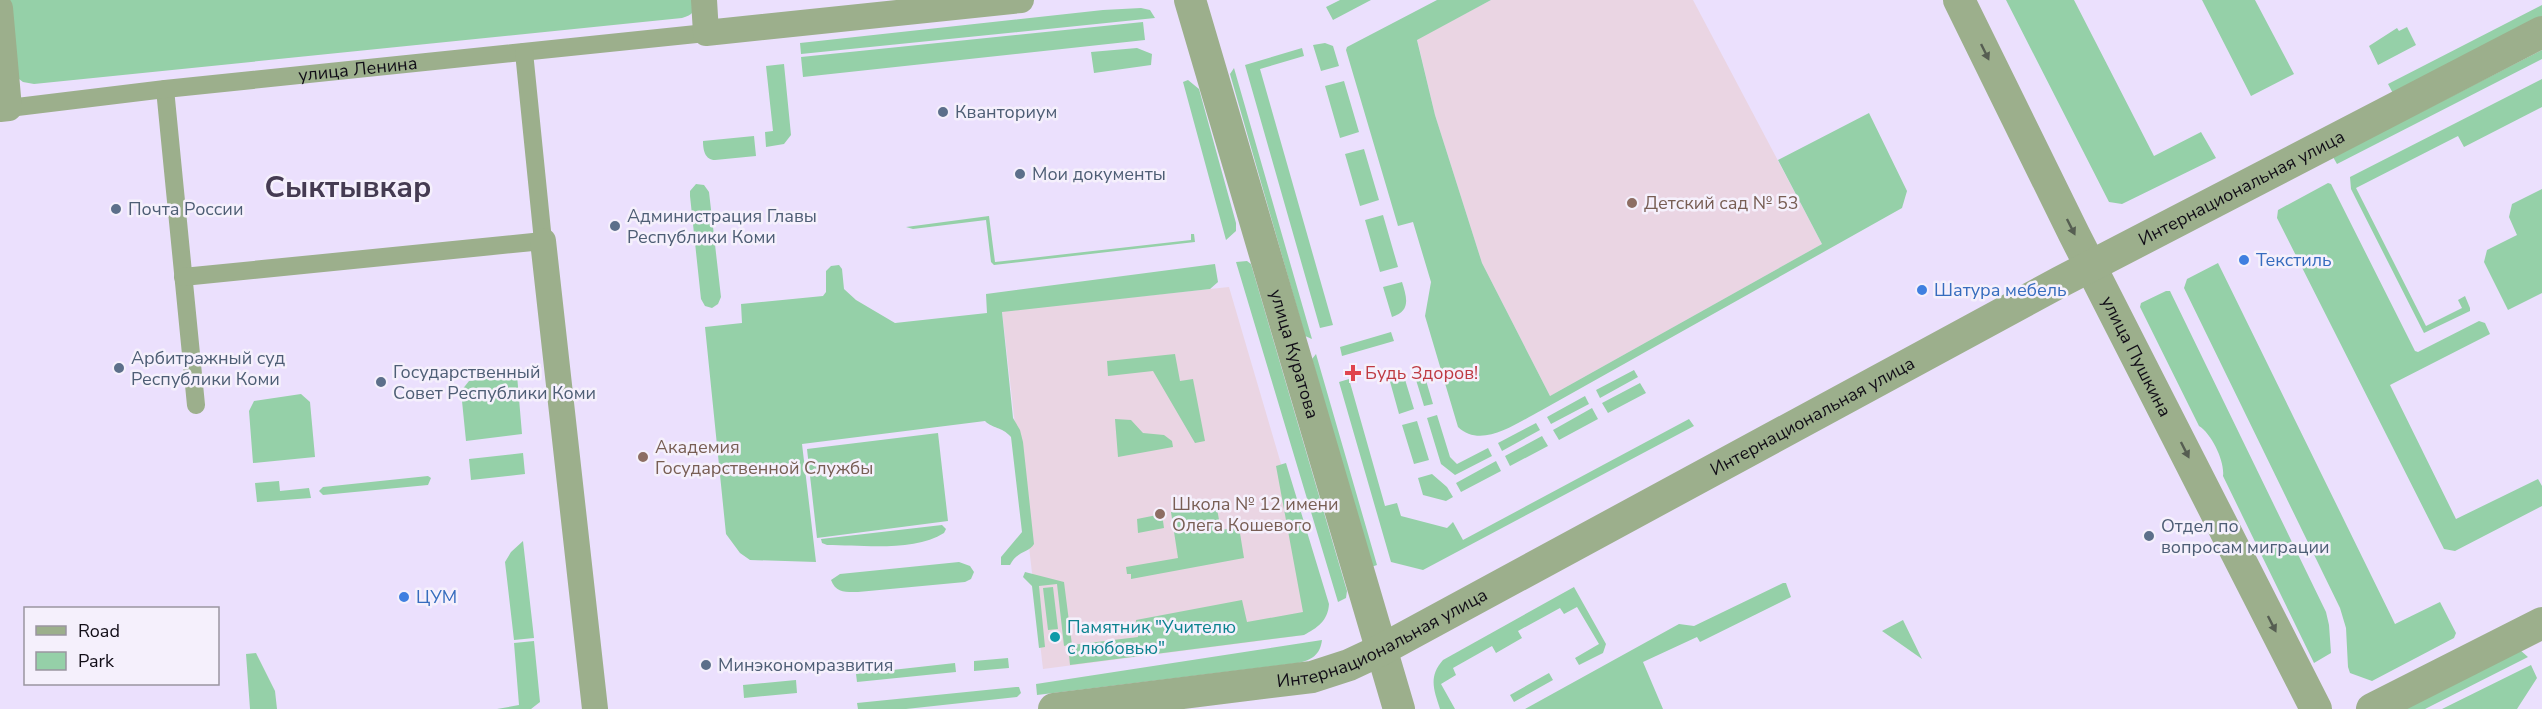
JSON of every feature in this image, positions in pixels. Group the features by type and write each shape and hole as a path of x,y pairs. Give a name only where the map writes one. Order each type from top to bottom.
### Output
{"street":[{"path":"704,0 706,33"},
{"name":"улица Ленина","path":"0,8 5,109 165,89 1021,0"},
{"name":"улица Куратова","path":"1190,0 1399,709"},
{"name":"улица Пушкина","path":"1959,0 2316,709"},
{"name":"Интернациональная улица","path":"1054,709 1312,677 1349,665 1381,650 2092,266 2542,32"},
{"path":"524,52 595,709"},
{"path":"165,89 196,405"},
{"path":"183,277 543,241"},
{"path":"2372,709 2542,623"}],"shaded area":[{"name":"Детский сад № 53","path":"1491,0 1693,0 1822,244 1550,396 1482,263 1435,115 1417,39"},
{"name":"Школа № 12 имени Олега Кошевого","path":"1229,287 1324,610 1304,635 1043,669 1002,311"}],"green space":[{"path":"7,0 697,0 693,12 682,18 34,84 23,82 15,76"},
{"path":"1340,0 1371,0 1333,20 1326,7"},
{"path":"1437,0 1491,0 1417,40 1435,115 1482,263 1550,396 1822,244 1778,160 1869,113 1907,191 1902,208 1511,427 1489,435 1478,436 1468,433 1458,427 1425,316 1431,282 1413,222 1398,226 1346,50 1347,47"},
{"path":"2006,0 2074,0 2154,156 2201,132 2216,158 2122,204 2109,202"},
{"path":"2202,0 2255,0 2294,74 2251,96"},
{"path":"2542,5 2542,23 2396,99 2388,84"},
{"path":"1141,8 1150,10 1155,18 801,54 800,43 1103,10"},
{"path":"1143,22 1145,40 803,77 801,57"},
{"path":"2407,27 2416,45 2378,65 2369,46 2397,28 2399,31"},
{"path":"1325,43 1333,46 1339,66 1321,71 1313,45"},
{"path":"1137,48 1152,54 1151,65 1094,73 1091,52"},
{"path":"1302,48 1304,56 1260,69 1333,325 1320,328 1245,65"},
{"path":"2542,50 2542,59 2337,164 2333,157"},
{"path":"784,64 791,135 784,144 766,147 765,132 773,131 766,66"},
{"path":"1234,68 1312,339 1305,336 1230,74"},
{"path":"2542,79 2542,107 2464,147 2458,136 2356,188 2426,326 2462,308 2458,300 2465,296 2470,311 2424,333 2351,189 2350,177"},
{"path":"1188,80 1199,89 1236,223 1236,231 1226,240 1183,82"},
{"path":"1344,81 1359,132 1340,138 1325,86"},
{"path":"754,136 756,156 712,160 704,151 703,141"},
{"path":"1364,149 1379,200 1360,206 1345,154"},
{"path":"2328,183 2331,184 2415,351 2418,352 2479,321 2485,323 2490,334 2390,385 2456,519 2538,479 2542,486 2542,506 2455,551 2444,549 2277,218 2278,210"},
{"path":"696,184 704,185 709,192 721,297 718,304 712,308 705,306 701,299 690,196 690,191"},
{"path":"2542,189 2542,293 2508,310 2484,262 2487,250 2517,235 2509,217 2512,204"},
{"path":"1383,215 1398,267 1380,272 1365,220"},
{"path":"989,216 995,262 1191,240 1191,234 1194,234 1195,242 994,265 991,262 986,220 913,229 906,227"},
{"path":"1247,261 1251,264 1347,591 1346,598 1338,602 1236,262"},
{"path":"2218,263 2395,624 2440,602 2456,633 2454,638 2372,681 2350,673 2346,628 2340,608 2184,288 2187,279"},
{"path":"1215,264 1218,282 1210,289 1002,312 1013,418 1020,430 1023,442 1034,544 1016,557 1010,565 1001,565 1001,557 1022,532 1011,437 985,421 802,444 816,562 750,560 740,553 726,534 705,327 742,323 741,304 823,296 826,292 826,271 831,266 839,265 842,269 844,289 856,300 895,323 987,313 986,294"},
{"path":"1402,282 1406,299 1405,308 1392,317 1383,287"},
{"path":"2170,291 2326,612 2331,653 2314,663 2223,476 2222,463 2217,449 2209,435 2199,426 2140,307 2141,303"},
{"path":"1391,332 1394,341 1342,356 1340,347"},
{"path":"1175,354 1180,381 1193,379 1205,441 1195,443 1153,371 1108,376 1107,361"},
{"path":"1316,354 1377,565 1371,567 1312,359"},
{"path":"1422,367 1433,404 1424,406 1413,370"},
{"path":"1634,370 1638,377 1600,398 1596,390"},
{"path":"1403,373 1414,409 1399,414 1389,378"},
{"path":"517,375 522,434 466,441 461,391 469,381"},
{"path":"1349,379 1385,506 1397,503 1401,516 1447,528 1453,522 1463,540 1689,419 1694,426 1423,570 1391,562 1339,382"},
{"path":"1640,383 1646,393 1608,413 1602,403"},
{"path":"301,394 310,402 315,457 253,463 249,411 254,401"},
{"path":"1585,396 1589,404 1551,424 1547,417"},
{"path":"1592,408 1598,419 1559,440 1553,430"},
{"path":"1437,415 1450,457 1457,464 1488,448 1492,456 1455,475 1441,464 1427,418"},
{"path":"1115,419 1131,420 1143,433 1164,435 1172,441 1173,447 1118,457"},
{"path":"1417,421 1429,460 1414,464 1402,425"},
{"path":"1536,423 1540,430 1502,451 1498,443"},
{"path":"938,433 948,521 817,538 807,449"},
{"path":"1542,436 1548,446 1510,466 1505,456"},
{"path":"523,453 525,474 471,480 469,459"},
{"path":"1496,461 1501,471 1461,492 1456,483"},
{"path":"1286,463 1329,604 1324,619 1317,627 1304,635 1070,665 1068,645 1064,646 1057,584 1039,586 1045,647 1039,648 1032,586 1023,577 1025,572 1064,582 1072,645 1138,637 1136,620 1242,600 1247,622 1303,612 1276,466"},
{"path":"1432,474 1447,487 1453,497 1446,501 1423,495 1418,478"},
{"path":"428,476 431,478 428,485 323,495 319,491 323,487"},
{"path":"279,481 280,491 309,488 311,498 257,502 255,483"},
{"path":"1216,504 1221,530 1239,527 1244,558 1131,579 1131,574 1127,574 1126,567 1178,558 1171,512"},
{"path":"1162,514 1164,528 1138,533 1137,519"},
{"path":"942,525 946,529 944,533 932,539 903,545 827,545 822,543 821,539"},
{"path":"523,541 534,638 514,640 505,562 511,552"},
{"path":"959,562 970,566 974,572 971,579 965,582 845,592 838,590 831,580 840,574"},
{"path":"1786,583 1791,597 1700,642 1697,637 1643,662 1663,709 1525,709 1679,624 1694,626"},
{"path":"1053,587 1058,629 1048,630 1043,588"},
{"path":"1574,587 1606,644 1603,653 1579,665 1575,658 1599,644 1577,607 1564,614 1560,608 1518,631 1522,638 1496,653 1492,646 1453,668 1456,675 1441,684 1455,709 1440,709 1434,690 1434,678 1443,660"},
{"path":"1903,620 1922,659 1882,631"},
{"path":"1322,640 1314,656 1298,663 1037,695 1036,684"},
{"path":"534,641 540,702 531,709 497,709 519,705 514,643"},
{"path":"2520,650 2528,657 2425,709 2397,709"},
{"path":"256,653 275,691 277,709 250,709 246,654"},
{"path":"1008,658 1009,668 974,671 974,661"},
{"path":"955,663 956,672 857,682 856,674"},
{"path":"2531,665 2537,678 2517,709 2442,709"},
{"path":"1549,673 1553,680 1514,702 1510,695"},
{"path":"796,680 797,693 744,698 743,685"},
{"path":"1019,687 1021,693 1017,697 906,709 858,709 857,703"}],"place":[{"name":"Кванториум","path":"943,112"},
{"name":"Мои документы","path":"1020,174"},
{"name":"Детский сад № 53","path":"1632,203"},
{"name":"Почта России","path":"116,209"},
{"name":"Администрация Главы Республики Коми","path":"615,226"},
{"name":"Текстиль","path":"2244,260"},
{"name":"Шатура мебель","path":"1922,290"},
{"name":"Арбитражный суд Республики Коми","path":"119,368"},
{"name":"Будь Здоров!","path":"1353,373"},
{"name":"Государственный Совет Республики Коми","path":"381,382"},
{"name":"Академия Государственной Службы","path":"643,457"},
{"name":"Школа № 12 имени Олега Кошевого","path":"1160,514"},
{"name":"Отдел по вопросам миграции","path":"2149,536"},
{"name":"ЦУМ","path":"404,597"},
{"name":"Памятник \"Учителю с любовью\"","path":"1055,637"},
{"name":"Минэкономразвития","path":"706,665"}],"district":[{"name":"Сыктывкар","path":"348,187"}]}
